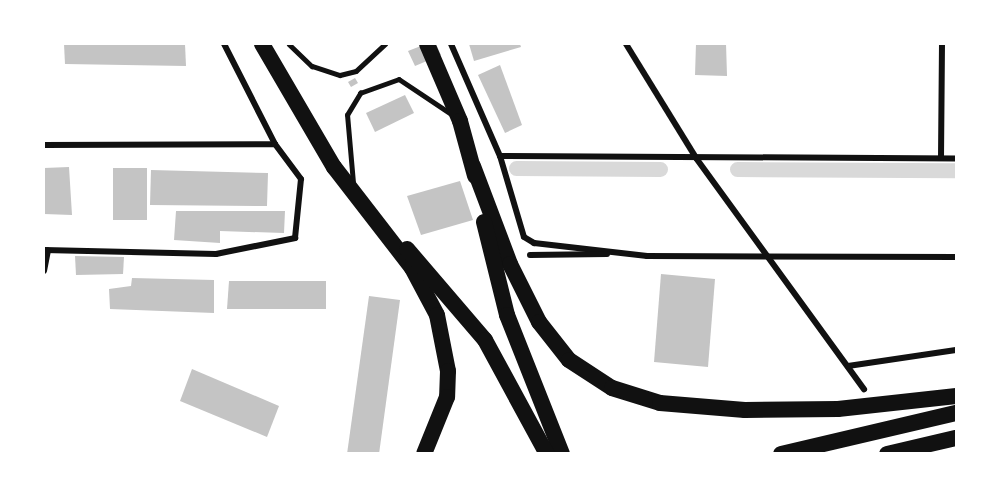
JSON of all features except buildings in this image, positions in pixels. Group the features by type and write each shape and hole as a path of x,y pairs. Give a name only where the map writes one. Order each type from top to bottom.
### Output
{"highway":[{"path":"262,44 354,195 427,290 445,342 447,397 424,453"},
{"path":"427,44 460,121 473,166 507,315 562,453"},
{"path":"473,166 503,248 539,322 569,360 612,388 660,403 745,410 838,409 957,396"},
{"path":"371,216 426,267 480,333 530,414 547,453"},
{"path":"781,453 957,413"},
{"path":"891,453 957,438"}],"street":[{"path":"44,271 46,250 216,254 296,238 301,179 275,144 224,44"},
{"path":"451,44 500,156 524,237 534,243 612,253"},
{"path":"626,44 696,158 765,256 864,389"},
{"path":"942,44 942,158"},
{"path":"44,145 275,144"},
{"path":"500,156 957,158"},
{"path":"530,255 612,253 957,256"},
{"path":"848,366 957,350"}],"lane":[{"path":"289,44 312,66 340,75 356,71 385,44"},
{"path":"354,195 347,115 360,93 399,79 460,121"}],"waterway":[{"path":"516,168 660,169"},
{"path":"737,169 956,170"}]}
